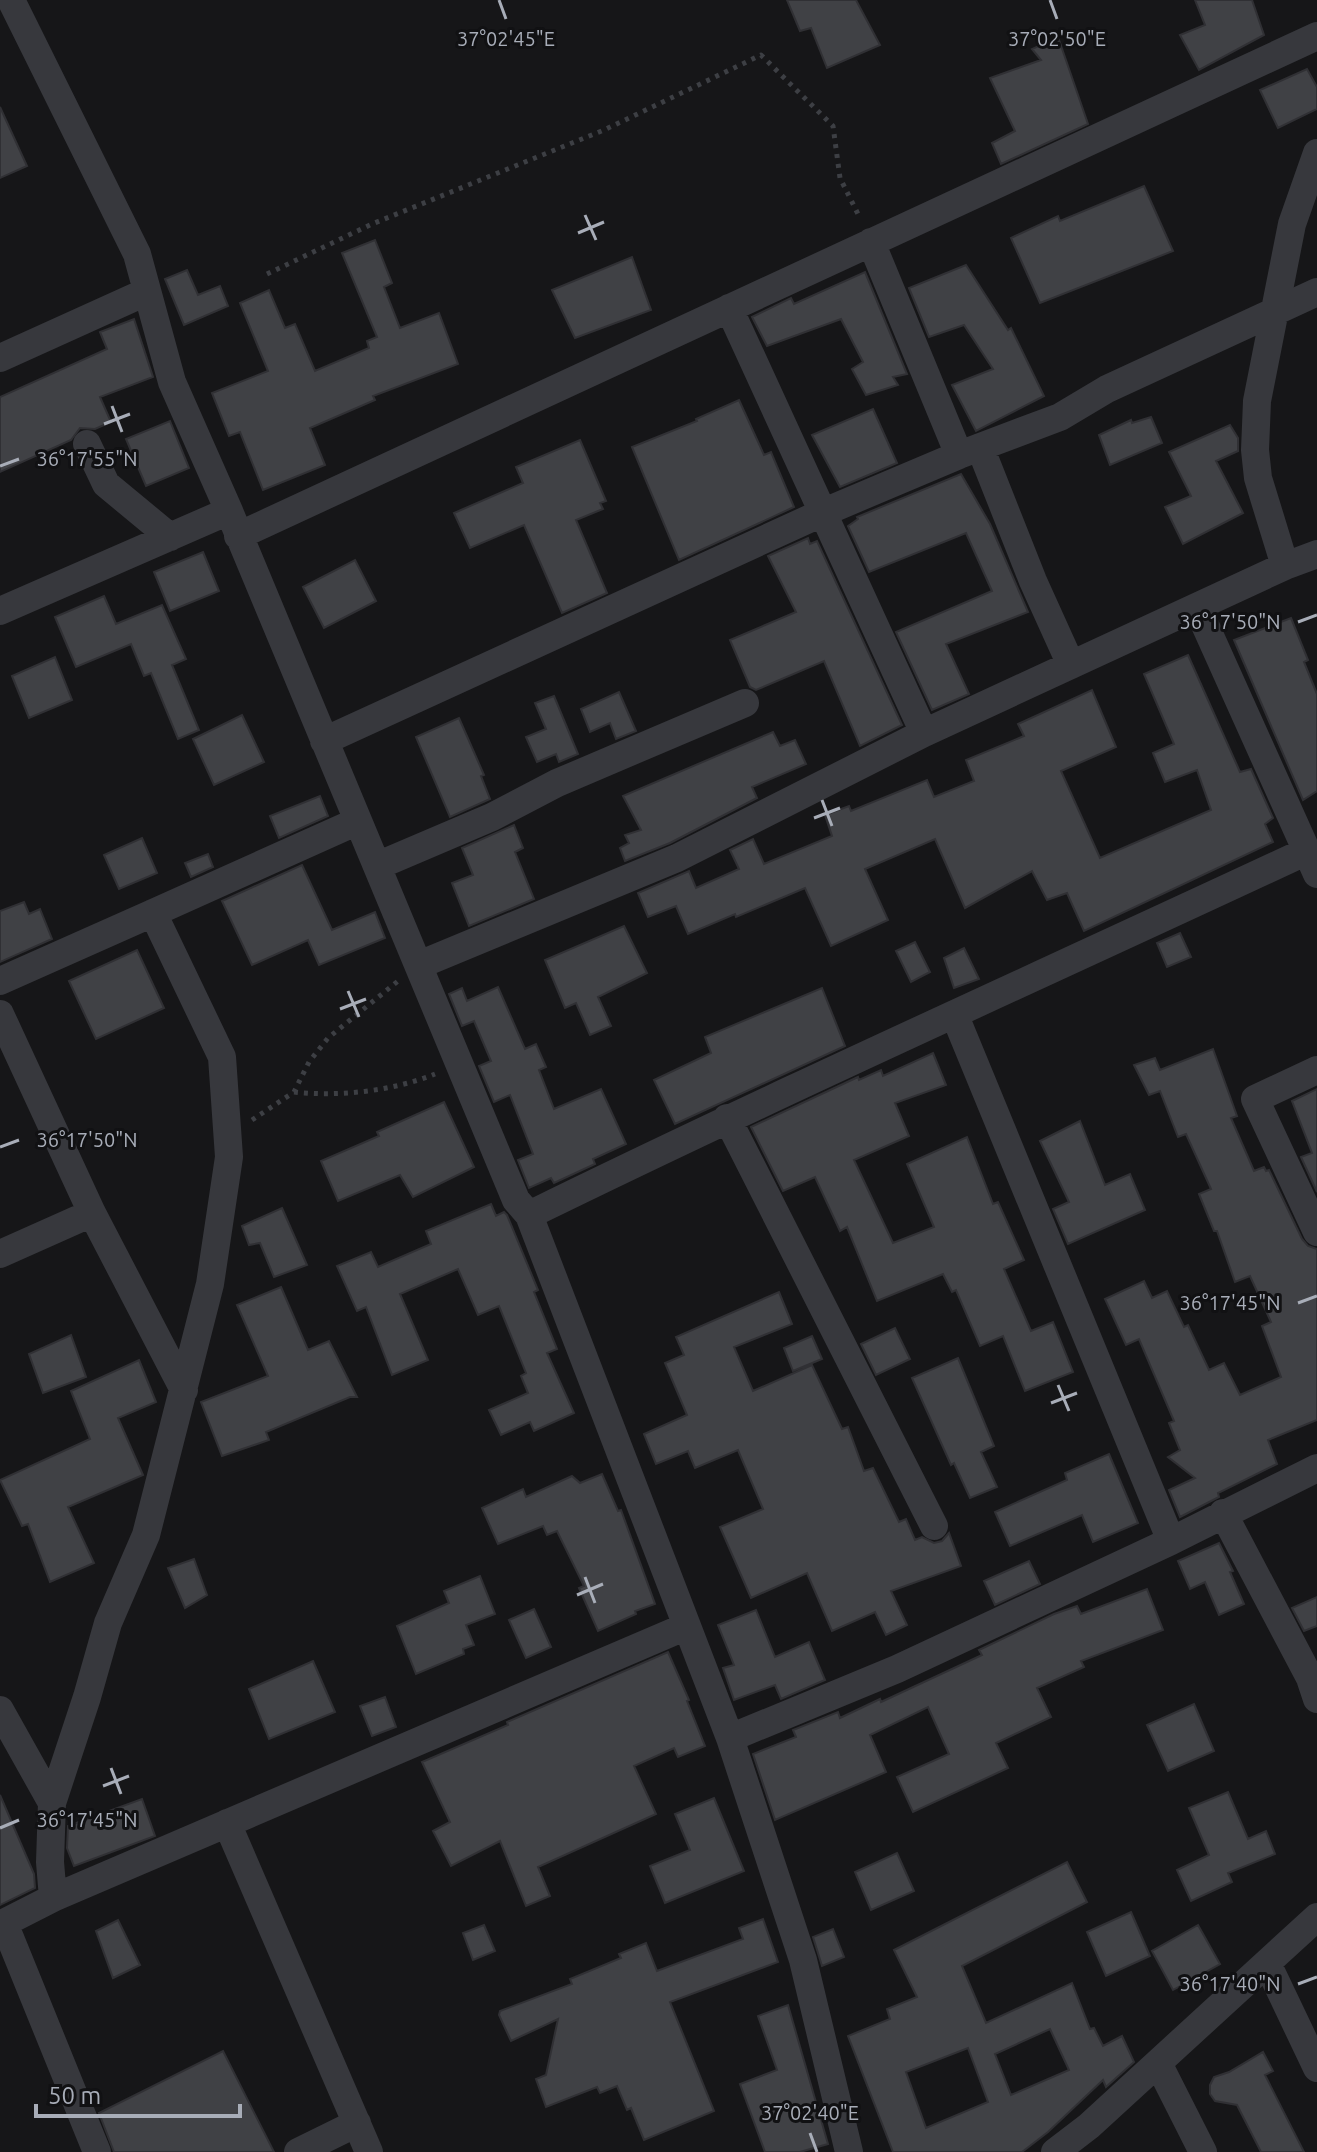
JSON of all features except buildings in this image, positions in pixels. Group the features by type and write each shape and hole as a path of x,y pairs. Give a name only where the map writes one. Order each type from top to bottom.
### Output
{"street":[{"path":"11,0 137,254 172,382 516,1200 529,1215 730,1738 803,1960 849,2152"},
{"path":"0,611 170,537 234,524 729,308 1317,36"},
{"path":"1285,566 1258,478 1255,450 1257,401 1292,224 1317,153"},
{"path":"871,242 1071,665"},
{"path":"0,358 146,292"},
{"path":"324,741 822,513 969,451 1060,417 1107,389 1317,292"},
{"path":"729,308 924,733"},
{"path":"87,444 106,484 170,537"},
{"path":"419,965 677,858 924,733 1317,554"},
{"path":"529,1215 727,1118 1312,863 1197,607"},
{"path":"377,866 492,817 557,783 745,703"},
{"path":"0,981 358,821"},
{"path":"53,1898 50,1862 52,1803 108,1623 146,1535 210,1284 229,1157 222,1057 153,913"},
{"path":"0,1014 92,1213 184,1390"},
{"path":"955,1016 1171,1541"},
{"path":"1317,1070 1255,1099 1317,1232"},
{"path":"727,1118 934,1526"},
{"path":"0,1254 92,1213"},
{"path":"730,1738 897,1669 1171,1541 1317,1468"},
{"path":"1223,1513 1310,1678 1317,1699"},
{"path":"97,2152 2,1924 53,1898 687,1626"},
{"path":"0,1710 52,1803"},
{"path":"227,1823 369,2152"},
{"path":"1055,2152 1089,2126 1317,1917"},
{"path":"1267,1963 1317,2068"},
{"path":"1158,2063 1203,2152"},
{"path":"298,2152 357,2123"}],"path":[{"path":"267,274 372,224 604,130 761,55 833,126 840,178 871,242"},
{"path":"228,1136 294,1092 309,1062 328,1038 419,965"},
{"path":"294,1092 333,1094 381,1088 427,1078 459,1064"}]}
